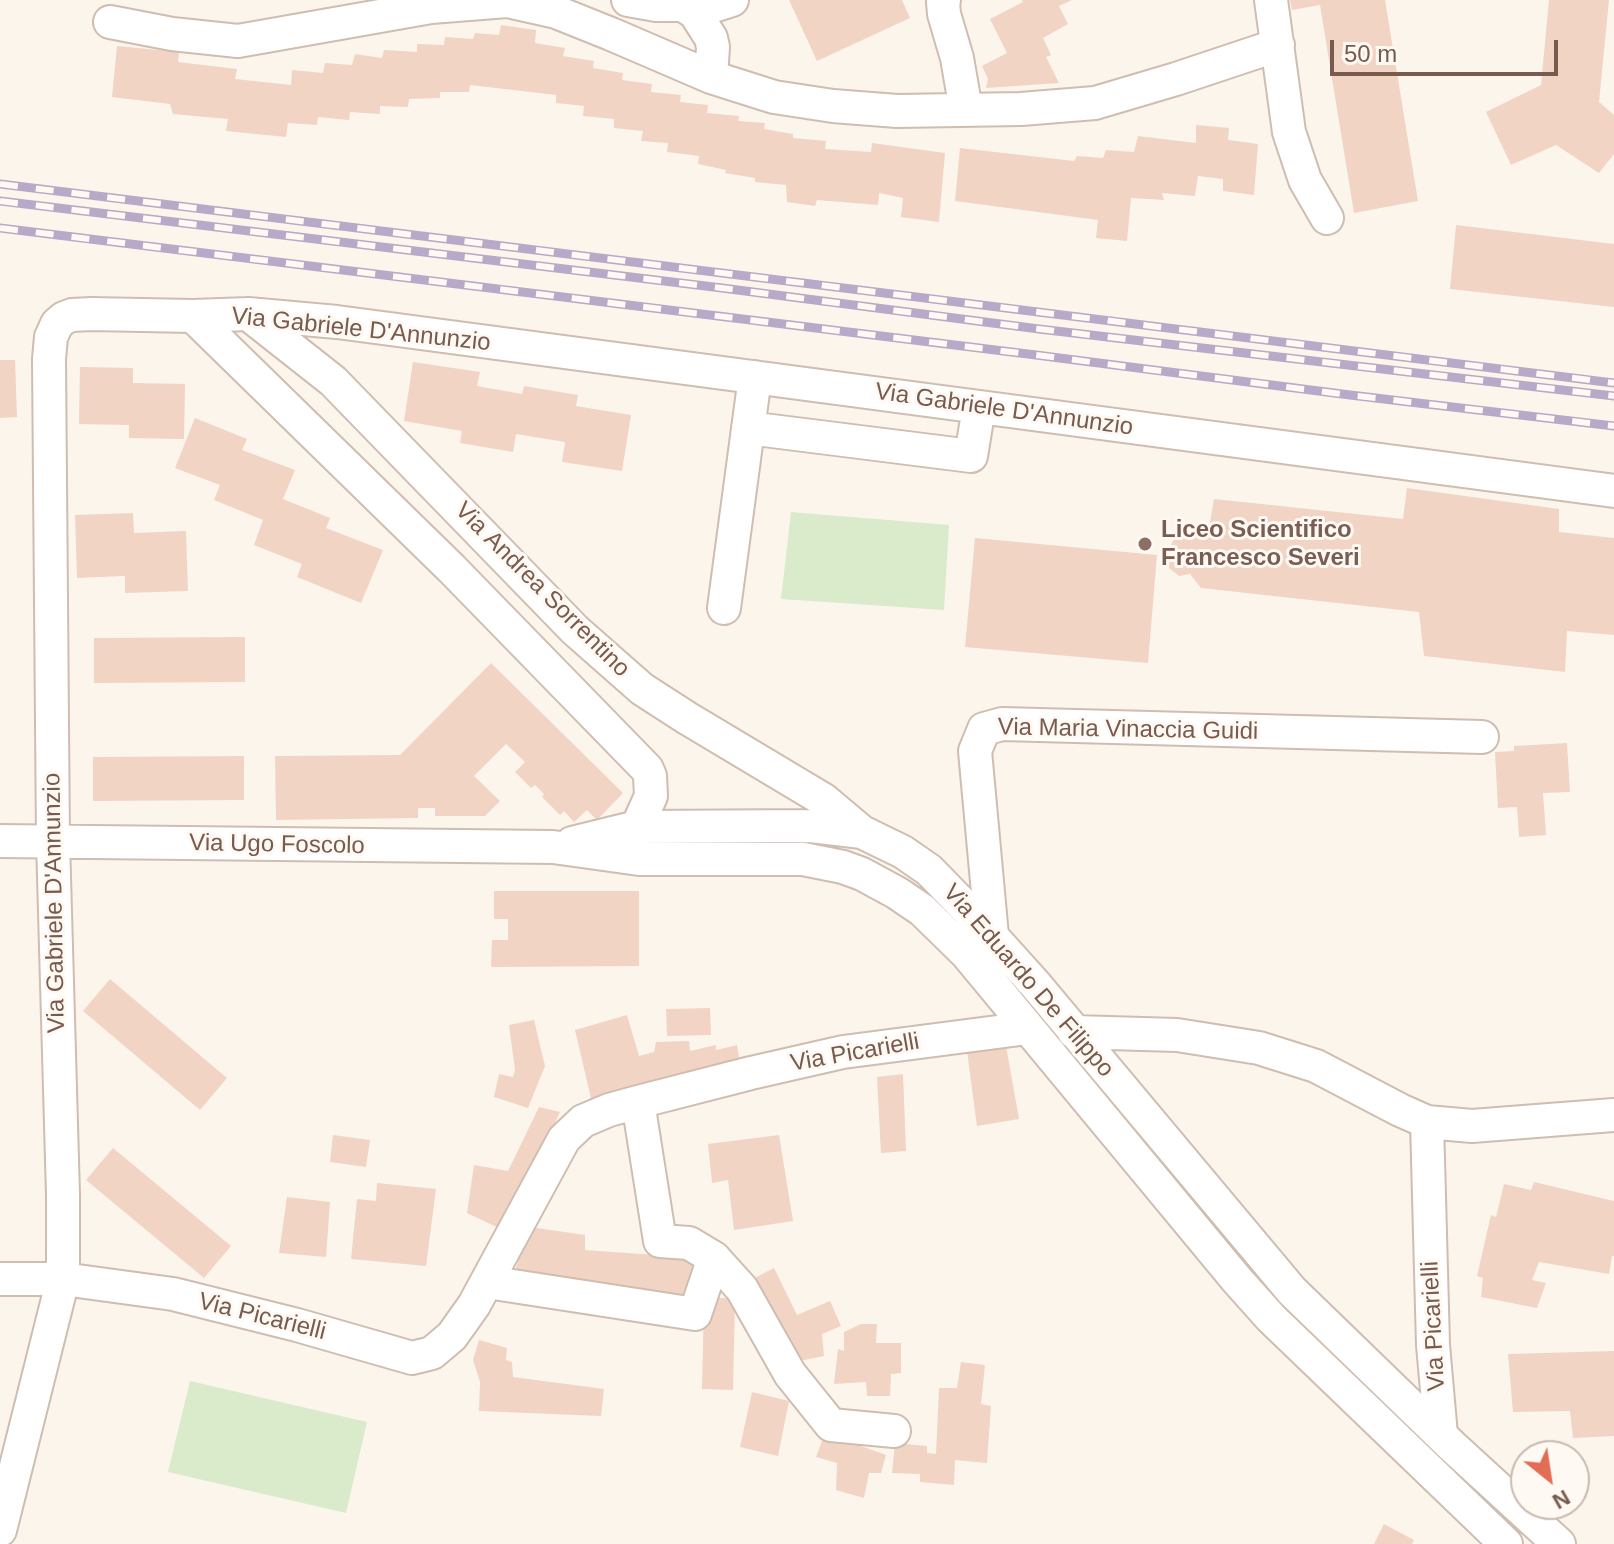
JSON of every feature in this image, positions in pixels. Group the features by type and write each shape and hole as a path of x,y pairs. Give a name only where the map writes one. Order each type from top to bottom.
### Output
{"street":[{"path":"628,0 697,9 732,0"},
{"path":"944,0 944,14 957,58 966,110"},
{"path":"1271,0 1289,132 1305,180 1327,218"},
{"path":"110,22 172,34 238,41 431,7 507,1 556,12 711,77 774,97 897,111 1021,109 1095,103 1278,45"},
{"path":"687,7 698,17 711,38 711,77"},
{"name":"Via Gabriele D'Annunzio","path":"0,1530 63,1279 53,841 49,359 51,337 64,318 72,315 248,314 337,322 1614,491"},
{"name":"Via Andrea Sorrentino","path":"248,314 333,381 575,630 642,689 813,793 862,832"},
{"name":"Via Andrea Sorrentino","path":"193,316 452,569 647,769 651,796 637,827"},
{"path":"724,608 755,377"},
{"path":"748,428 971,456 979,407"},
{"name":"Via Maria Vinaccia Guidi","path":"992,936 975,751 984,729 1002,724 1482,737"},
{"name":"Via Eduardo De Filippo","path":"553,847 637,827 793,826 862,832 903,852 929,870 1035,984 1292,1291 1559,1544"},
{"name":"Via Ugo Foscolo","path":"0,841 553,847"},
{"name":"Via Eduardo De Filippo","path":"553,847 639,859 803,859 853,871 897,893 922,910 967,954 1271,1318 1506,1544"},
{"name":"Via Picarielli","path":"0,1279 63,1279 173,1294 412,1358 432,1353 452,1336 474,1305 564,1139 583,1121 638,1102 843,1052 1028,1028"},
{"path":"1074,1032 1177,1035 1259,1048 1316,1066 1427,1122 1472,1126 1614,1115"},
{"path":"638,1102 660,1241 689,1243 714,1258 742,1289 790,1374 831,1425 894,1431"},
{"name":"Via Picarielli","path":"1427,1122 1433,1345 1441,1435"},
{"path":"487,1282 695,1314 714,1258"}],"green space":[{"path":"791,512 949,525 944,610 781,599"},
{"path":"190,1381 367,1422 346,1513 168,1472"}],"building":[{"path":"789,0 902,0 910,18 817,61"},
{"path":"1022,0 1072,0 1059,6 1068,24 1043,38 1051,55 1046,57 1059,83 986,88 988,79 982,66 1007,53 990,19"},
{"path":"1290,0 1385,0 1418,201 1354,213 1320,5 1292,10"},
{"path":"1549,0 1609,0 1599,102 1614,115 1614,154 1599,173 1556,145 1511,165 1486,112 1541,85"},
{"path":"501,25 536,30 535,43 565,48 563,56 594,61 593,68 623,73 622,80 652,84 651,92 681,95 680,102 708,105 707,113 739,116 738,121 765,123 764,129 793,134 793,138 826,141 825,149 871,152 872,143 945,153 939,222 901,217 903,198 879,193 878,205 817,200 815,206 787,202 786,185 755,182 755,178 698,164 699,156 667,152 668,143 641,141 643,131 614,128 614,119 583,116 584,106 556,103 556,95 470,85 469,92 440,92 440,98 409,99 408,107 380,106 380,114 350,112 349,120 318,117 317,125 288,123 286,137 226,131 228,119 173,114 170,104 112,97 117,46 179,52 178,62 237,69 235,79 291,85 292,70 323,73 325,63 352,65 355,54 382,58 384,50 417,52 417,44 444,45 445,37 473,39 475,33 499,35"},
{"path":"1196,125 1229,128 1228,140 1258,144 1254,195 1223,191 1223,179 1198,176 1195,196 1162,193 1164,200 1131,198 1127,241 1096,238 1098,220 955,201 960,148 1074,161 1077,156 1103,158 1106,150 1134,152 1138,136 1196,143"},
{"path":"1456,225 1614,244 1614,307 1450,289"},
{"path":"0,360 15,360 17,417 0,418"},
{"path":"413,362 480,372 477,386 522,394 524,386 578,395 576,406 631,415 622,471 562,462 565,442 516,434 513,452 460,443 462,431 404,421"},
{"path":"80,367 133,368 133,383 185,384 184,439 129,438 129,425 79,424"},
{"path":"195,418 247,439 242,450 295,470 283,499 330,518 326,528 383,550 361,603 297,577 302,564 254,545 263,520 214,500 220,485 175,468"},
{"name":"Liceo Scientifico Francesco Severi","path":"1407,488 1559,509 1559,532 1614,538 1614,635 1567,631 1565,672 1424,656 1419,612 1201,588 1190,574 1179,576 1169,568 1170,547 1178,531 1208,534 1214,499 1403,519"},
{"path":"133,513 134,533 186,531 188,591 125,593 125,576 77,578 75,515"},
{"path":"975,538 1157,555 1148,663 965,647"},
{"path":"245,637 245,682 94,683 94,638"},
{"path":"491,663 623,793 597,820 587,810 574,822 564,811 560,815 535,785 531,788 515,772 525,762 506,744 474,776 500,801 485,816 435,816 435,808 418,808 418,818 276,820 275,756 400,755"},
{"path":"1567,743 1570,792 1543,793 1546,835 1519,837 1517,807 1498,808 1495,752 1514,751 1514,746"},
{"path":"244,756 244,800 93,801 93,757"},
{"path":"494,891 639,891 639,966 491,967 492,940 508,940 508,919 494,919"},
{"path":"110,979 227,1078 200,1110 83,1011"},
{"path":"710,1008 711,1035 667,1036 666,1009"},
{"path":"627,1015 639,1056 654,1052 656,1042 689,1041 690,1051 716,1045 716,1050 737,1045 740,1064 593,1107 575,1030"},
{"path":"534,1020 545,1066 528,1108 494,1097 499,1074 513,1077 515,1070 509,1025"},
{"path":"1006,1046 1019,1119 977,1126 967,1051"},
{"path":"903,1074 906,1151 881,1153 877,1077"},
{"path":"539,1107 560,1112 505,1231 467,1213 474,1165 508,1171"},
{"path":"333,1135 370,1140 366,1167 330,1162"},
{"path":"779,1135 793,1221 734,1230 728,1180 712,1183 708,1144"},
{"path":"113,1148 231,1246 204,1278 86,1180"},
{"path":"1534,1182 1614,1201 1614,1256 1609,1274 1539,1262 1532,1280 1546,1283 1537,1308 1481,1297 1483,1278 1477,1276 1491,1215 1496,1217 1504,1184 1531,1190"},
{"path":"377,1183 436,1189 426,1266 351,1259 357,1199 376,1201"},
{"path":"287,1197 330,1202 326,1257 279,1253"},
{"path":"530,1227 585,1235 585,1250 698,1258 697,1302 511,1282"},
{"path":"774,1268 797,1315 830,1301 841,1326 822,1334 824,1356 784,1364 745,1283"},
{"path":"704,1298 735,1298 733,1390 702,1389"},
{"path":"861,1324 877,1324 876,1343 901,1343 901,1373 891,1374 890,1396 867,1396 866,1382 834,1384 838,1349 844,1351 844,1332"},
{"path":"479,1340 507,1348 506,1360 512,1362 513,1377 604,1389 601,1416 479,1411 480,1382 473,1360"},
{"path":"1614,1351 1614,1436 1573,1438 1570,1411 1513,1412 1508,1354"},
{"path":"961,1362 985,1365 981,1404 991,1406 987,1463 955,1460 954,1485 920,1482 920,1474 892,1473 895,1443 927,1446 927,1453 936,1454 939,1388 957,1388"},
{"path":"752,1392 789,1401 778,1456 740,1447"},
{"path":"825,1433 886,1455 881,1473 869,1473 864,1498 836,1490 837,1463 816,1457"},
{"path":"1384,1524 1414,1540 1412,1544 1374,1544"}],"railway":[{"path":"0,184 1614,383"},
{"path":"0,201 1039,329 1614,396"},
{"path":"0,228 1614,426"}],"place":[{"name":"Liceo Scientifico Francesco Severi","path":"1145,544"}]}
